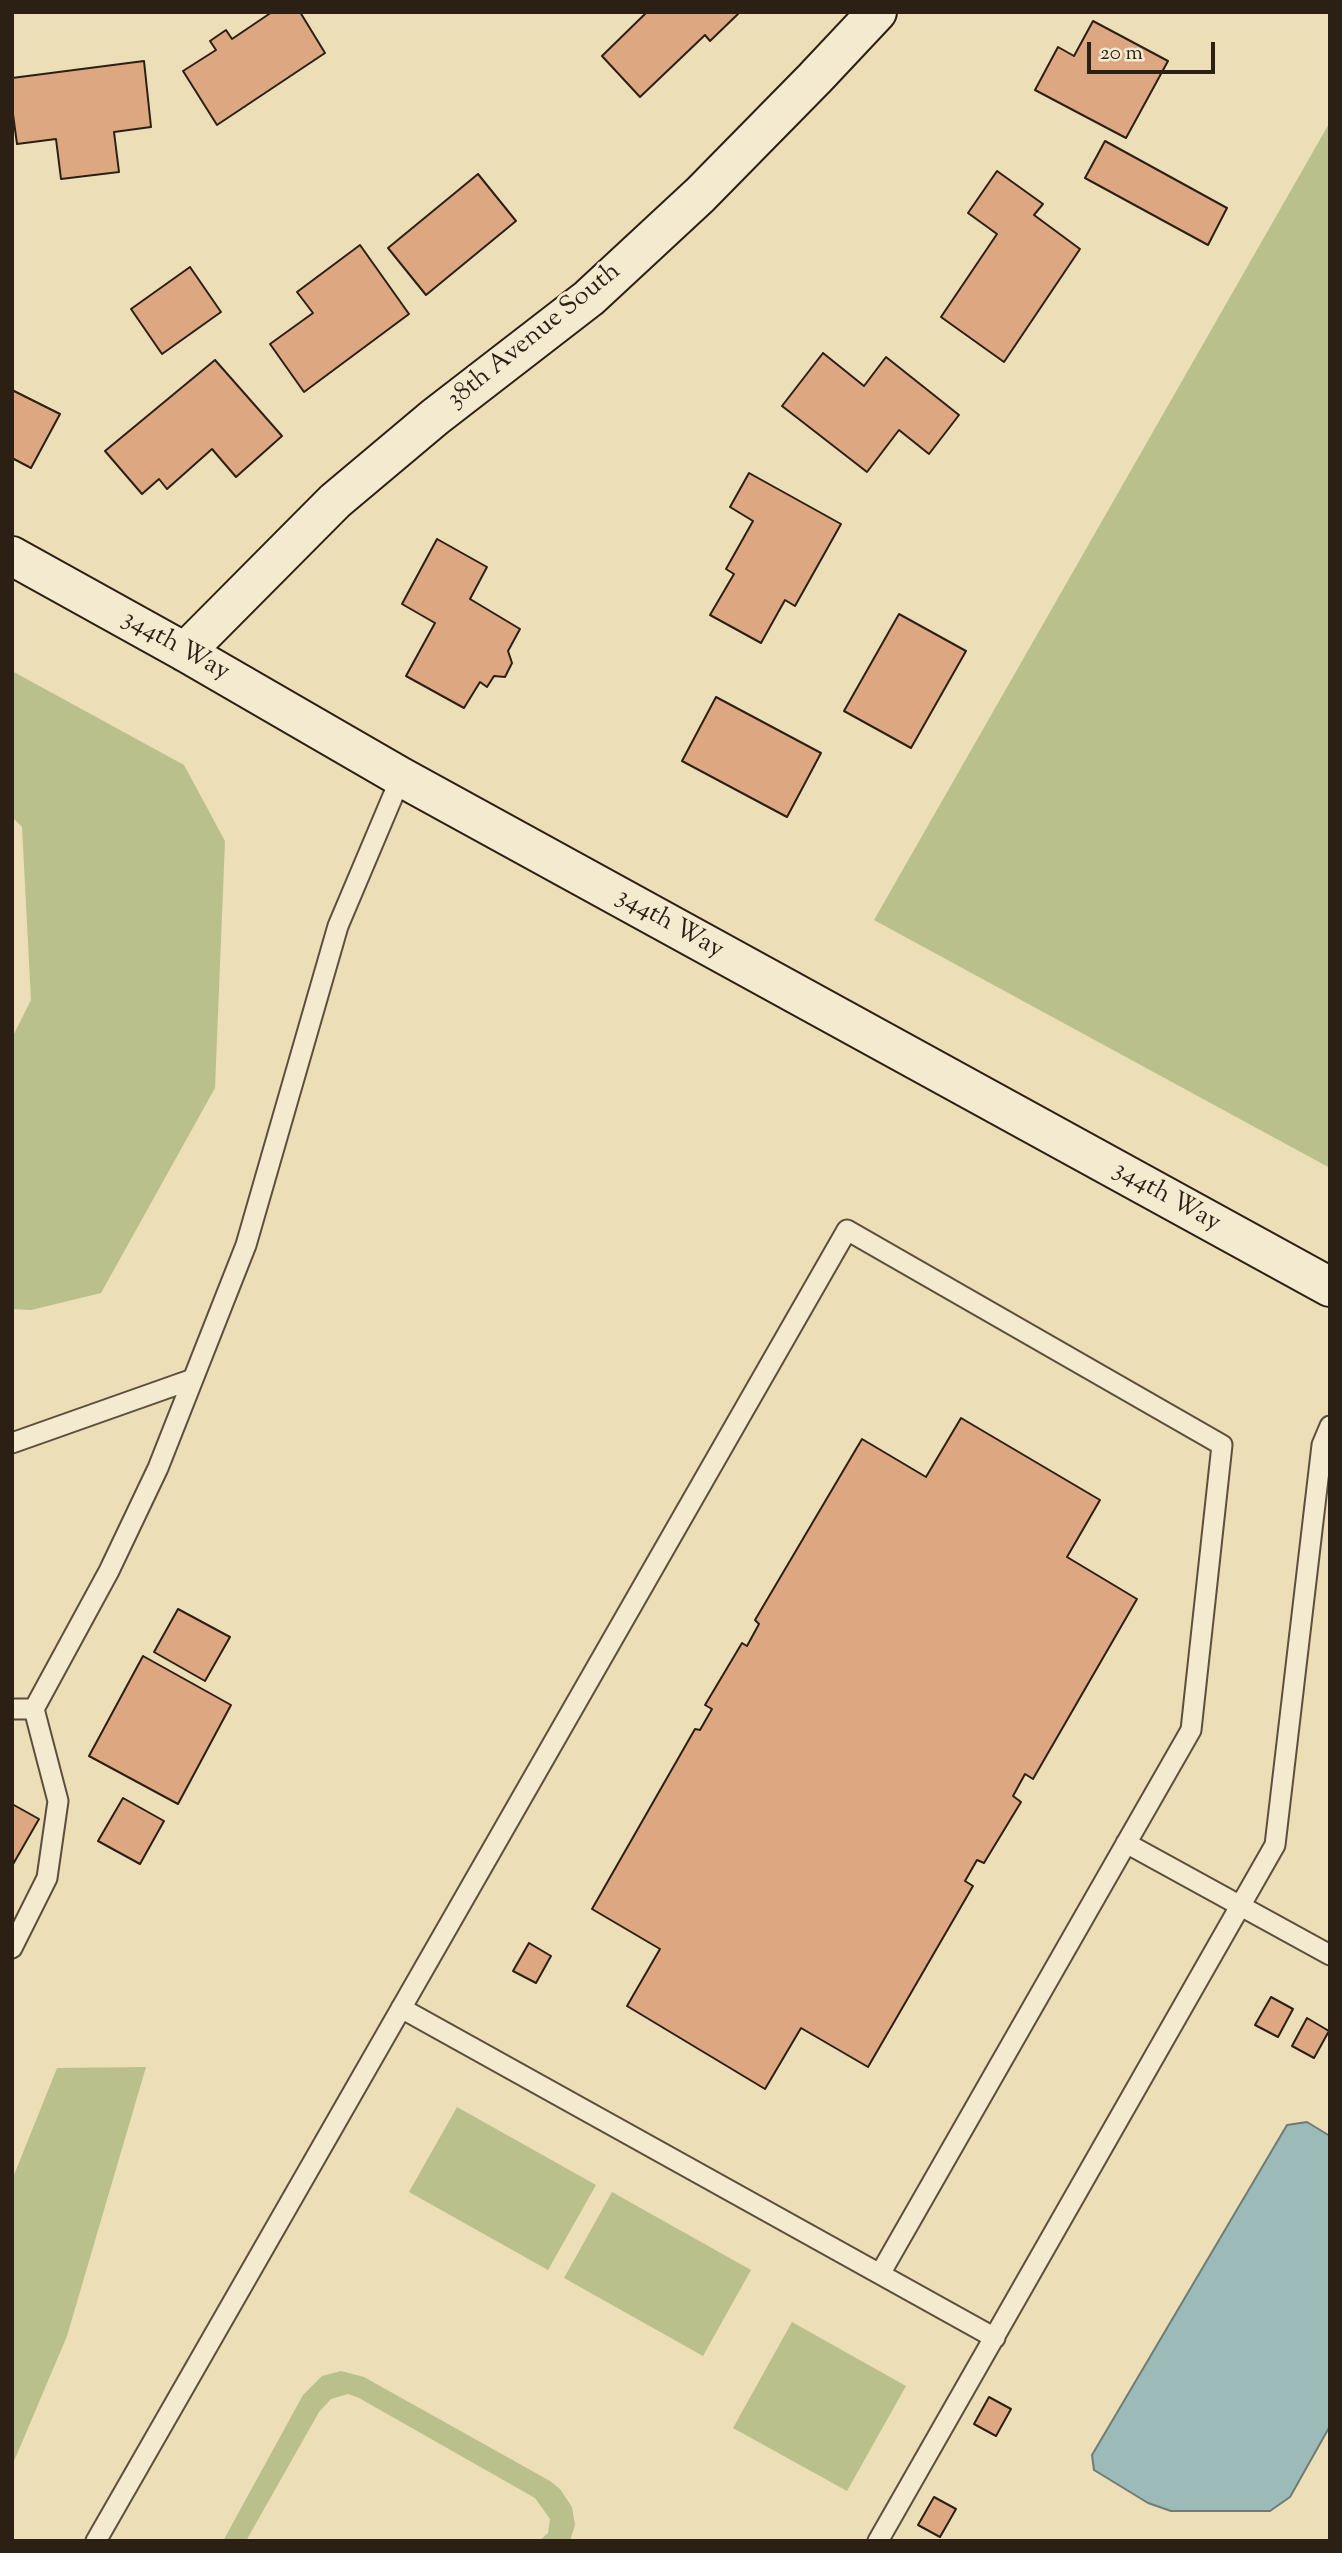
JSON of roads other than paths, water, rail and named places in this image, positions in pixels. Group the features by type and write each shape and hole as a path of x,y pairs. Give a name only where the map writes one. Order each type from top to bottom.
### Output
{"street":[{"name":"38th Avenue South","path":"185,652 335,501 435,417 589,298 700,195 877,12"},
{"name":"344th Way","path":"12,556 401,777 1330,1287"}],"lane":[{"path":"12,1948 47,1878 58,1801 34,1709 114,1560 158,1468 246,1245 338,926 401,777"},
{"path":"96,2541 847,1230 1222,1445 1191,1730 880,2274"},
{"path":"12,1443 193,1378"},
{"path":"878,2541 1275,1845 1322,1445 1330,1426"},
{"path":"12,1709 34,1709"},
{"path":"1126,1843 1330,1955"},
{"path":"401,2008 995,2338"}],"water":[{"path":"1307,2122 1330,2136 1330,2426 1290,2497 1270,2511 1171,2511 1148,2503 1094,2470 1092,2455 1287,2125"}]}
